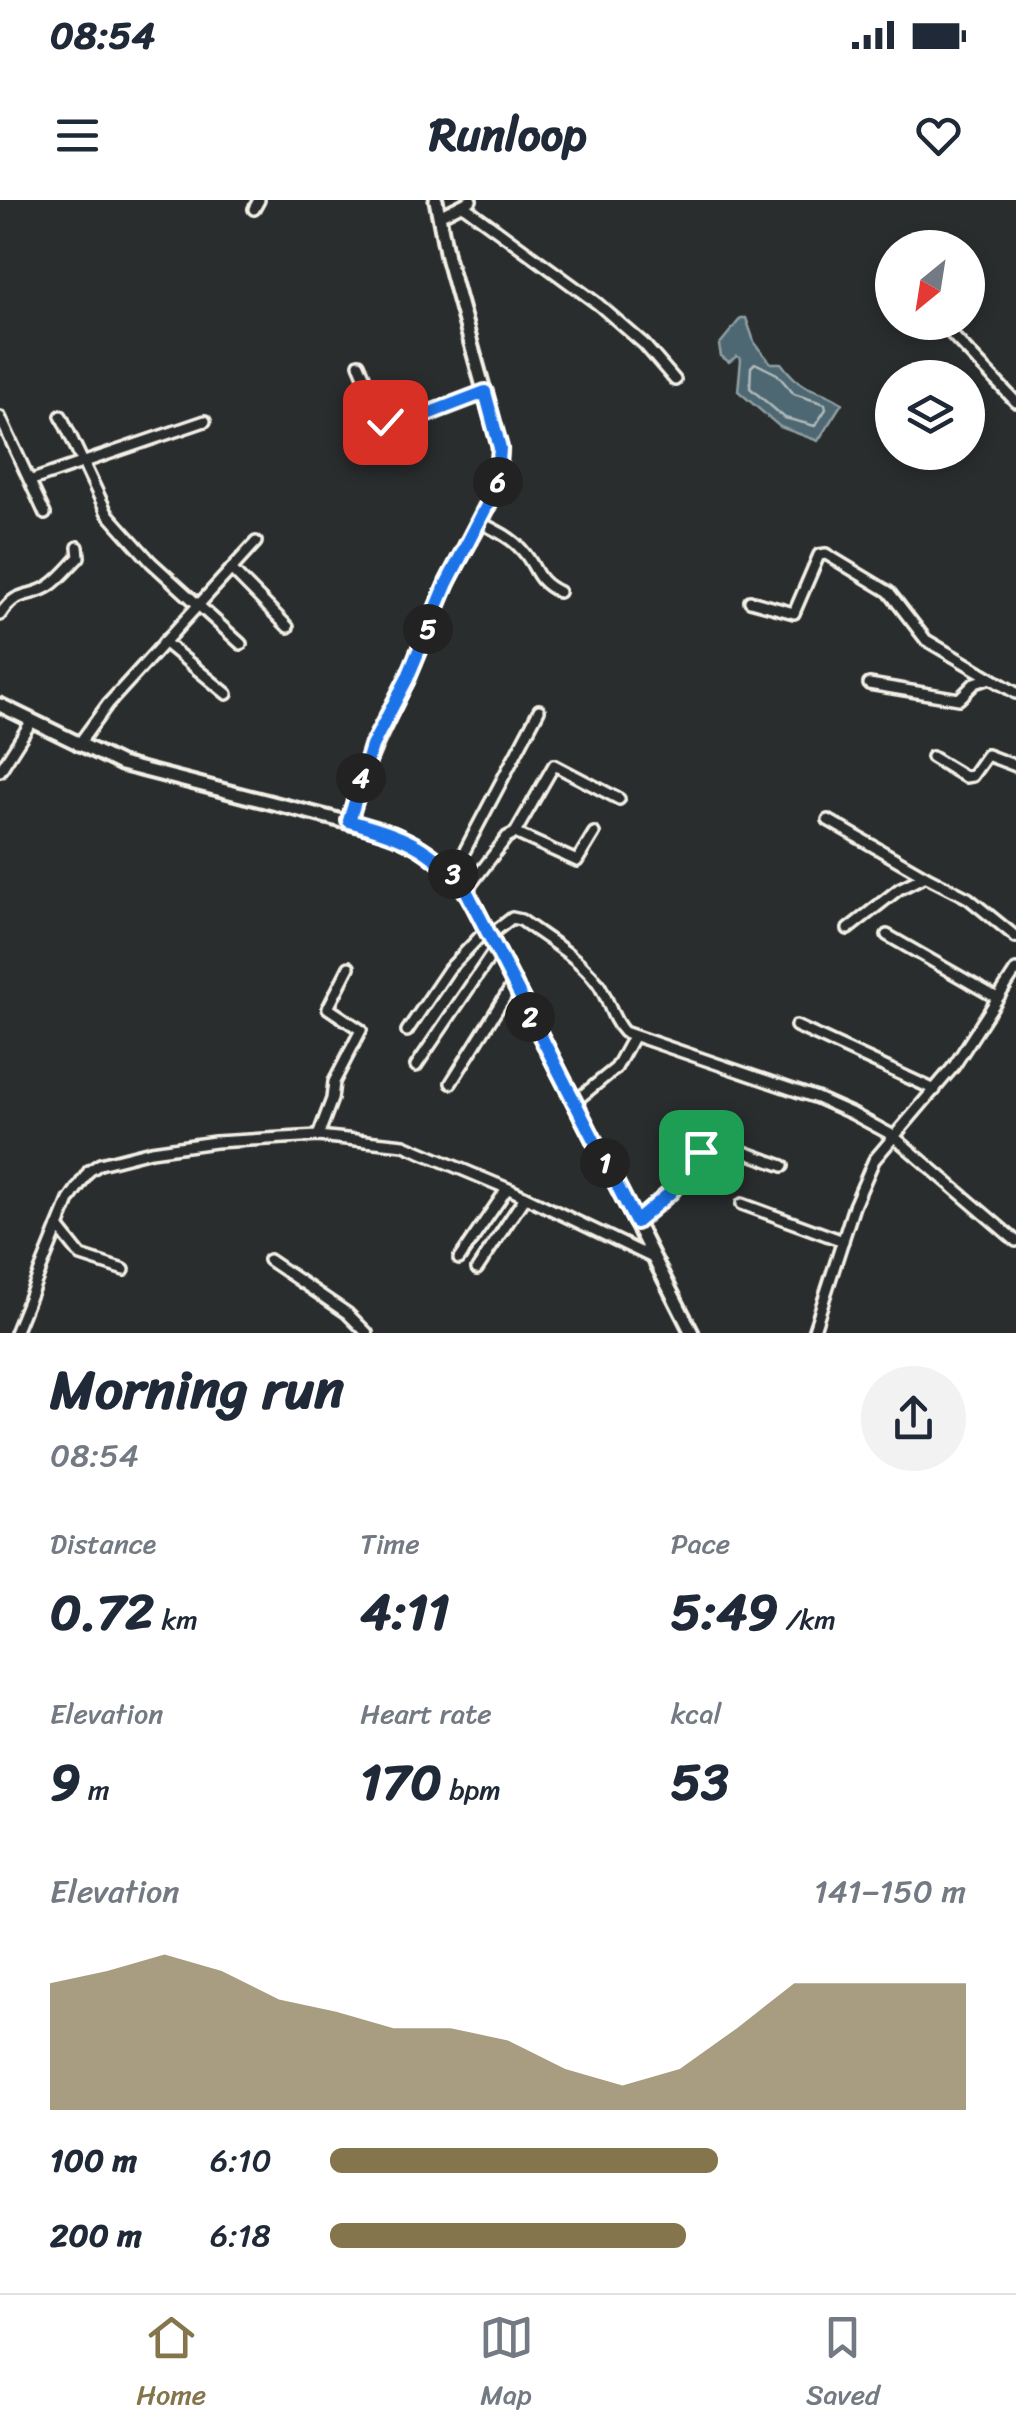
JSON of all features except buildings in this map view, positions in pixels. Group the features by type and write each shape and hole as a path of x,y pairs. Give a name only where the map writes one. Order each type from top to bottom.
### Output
{"street":[{"path":"349,821 372,746 407,679 447,583 480,523 497,486 500,469 500,448 436,200"},
{"path":"440,216 468,203 598,304 644,344 676,380"},
{"path":"957,340 1016,402"},
{"path":"359,364 380,414 391,426 485,392"},
{"path":"0,416 45,514"},
{"path":"61,416 107,513 120,530 241,644"},
{"path":"32,480 205,422"},
{"path":"480,523 513,541 524,552 540,582 558,592"},
{"path":"78,745 108,704 256,542"},
{"path":"0,615 22,593 46,588 56,580 79,557 78,547"},
{"path":"750,601 794,614 818,558 826,554 874,580 897,600 926,640 1016,693"},
{"path":"231,569 288,628"},
{"path":"164,642 227,694"},
{"path":"869,684 958,699 975,684 990,678"},
{"path":"0,705 121,764 349,821 394,834 426,849 466,890 692,1333"},
{"path":"452,873 539,710"},
{"path":"0,771 31,722"},
{"path":"932,756 965,777 974,774 987,755 1016,766"},
{"path":"466,890 508,837 515,834 554,765 619,799"},
{"path":"828,820 968,898 1016,936"},
{"path":"515,834 577,862 594,833"},
{"path":"848,928 899,889 926,876"},
{"path":"407,1030 449,969 516,918 571,955 598,983 616,1023 633,1037 817,1098 892,1135 1016,1240"},
{"path":"887,935 997,998"},
{"path":"416,1066 491,937"},
{"path":"318,1136 334,1082 361,1030 328,1008 350,967"},
{"path":"814,1333 863,1182 892,1135 934,1090 1016,970"},
{"path":"451,1083 513,984"},
{"path":"796,1026 934,1090"},
{"path":"573,1103 616,1068 633,1037"},
{"path":"14,1333 78,1183 100,1164 215,1142 318,1136 404,1145 653,1258"},
{"path":"636,1222 686,1176 711,1140 783,1166"},
{"path":"459,1258 508,1189"},
{"path":"477,1269 525,1197"},
{"path":"742,1204 843,1241"},
{"path":"58,1227 81,1256 124,1270"},
{"path":"269,1260 347,1313 367,1333"}],"water":[{"path":"741,318 746,318 755,344 771,363 781,363 804,386 842,403 818,441 780,427 738,391 741,359 737,356 729,362 721,356 719,345"}],"route":[{"path":"385,422 391,426 404,423 485,392 500,448 500,469 489,507 447,583 407,679 372,746 349,821 394,834 426,849 443,862 466,890 636,1222 686,1176 701,1152"}]}
